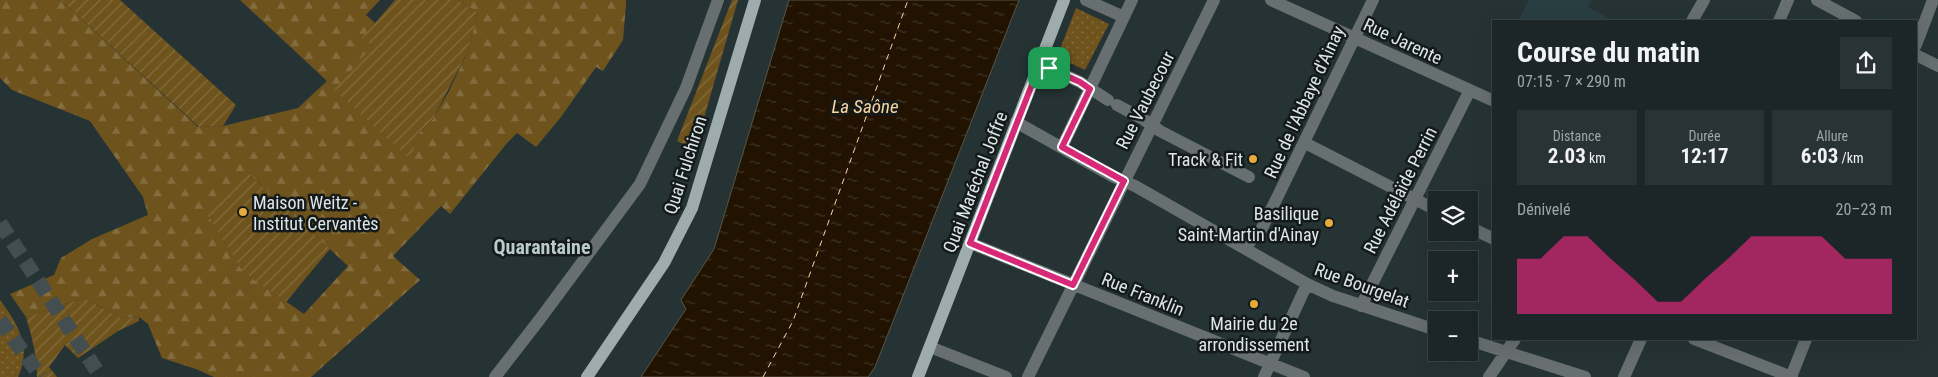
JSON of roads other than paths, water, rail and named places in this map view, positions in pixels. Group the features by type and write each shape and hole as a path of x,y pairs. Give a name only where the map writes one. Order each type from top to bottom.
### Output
{"main road":[{"name":"Quai Fulchiron","path":"587,377 664,264 692,208 755,0"},
{"name":"Quai Maréchal Joffre","path":"918,377 1064,0"}],"street":[{"path":"495,377 640,184 686,88 718,0"},
{"path":"1086,0 1124,17"},
{"path":"1062,147 1132,0"},
{"name":"Rue Vaubecour","path":"1028,377 1214,0"},
{"name":"Rue Jarente","path":"1271,0 1492,100"},
{"name":"Rue de l'Abbaye d'Ainay","path":"1250,242 1261,230 1373,0"},
{"path":"1693,20 1704,0"},
{"path":"1779,20 1788,0"},
{"path":"1817,0 1854,20"},
{"path":"1917,41 1933,0"},
{"path":"1917,56 1938,66"},
{"path":"1040,64 1080,82 1152,126 1249,176"},
{"name":"Rue Adélaïde Perrin","path":"1361,306 1470,90"},
{"name":"Rue Bourgelat","path":"1016,122 1307,284 1333,296 1428,327"},
{"path":"1305,143 1428,206"},
{"path":"1478,231 1492,238"},
{"name":"Rue Franklin","path":"970,243 1304,377"},
{"path":"1264,377 1307,284"},
{"path":"1489,377 1514,340"},
{"path":"1624,377 1641,340"},
{"path":"1697,340 1791,377 1806,340"},
{"path":"1478,343 1585,377"},
{"path":"930,347 1006,377"}],"water":[{"name":"La Saône","path":"789,0 1019,0 875,367 868,377 641,377 686,309 681,300 714,249"}],"tunnel":[{"path":"0,223 101,377"},
{"path":"0,320 41,377"}],"place":[{"name":"Track & Fit","path":"1253,159"},
{"name":"Maison Weitz - Institut Cervantès","path":"243,212"},
{"name":"Basilique Saint-Martin d'Ainay","path":"1329,223"},
{"name":"Mairie du 2e arrondissement","path":"1254,304"}],"district":[{"name":"Quarantaine","path":"542,247"}]}
